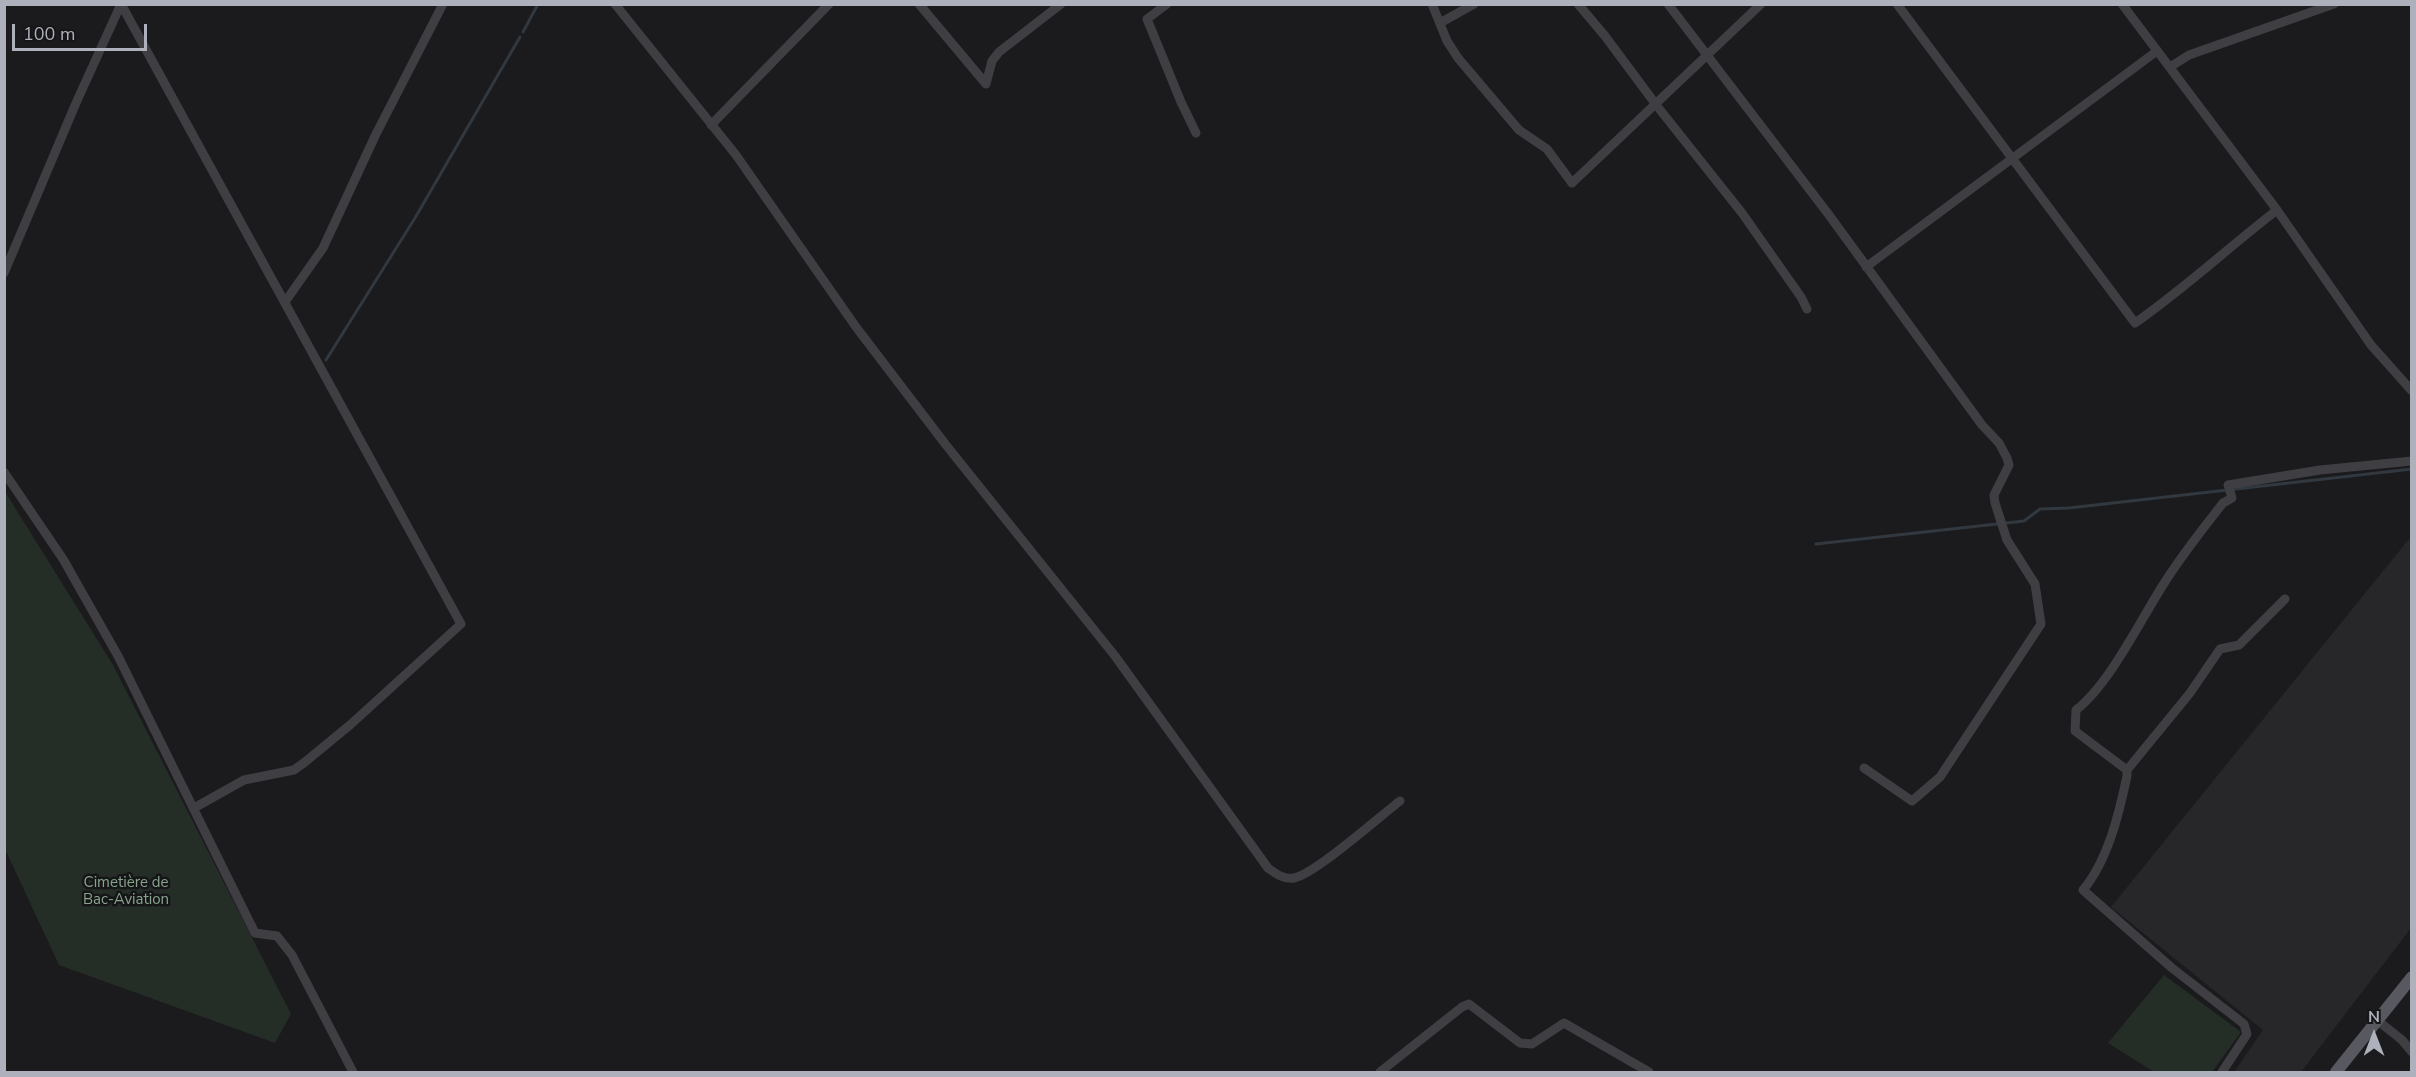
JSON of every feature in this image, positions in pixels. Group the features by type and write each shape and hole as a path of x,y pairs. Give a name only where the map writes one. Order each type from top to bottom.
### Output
{"main road":[{"path":"2336,1072 2412,977"}],"street":[{"path":"4,273 121,4"},
{"path":"121,4 461,624 350,725 294,770 244,780 194,808"},
{"path":"285,302 322,248 376,134 443,4"},
{"path":"615,4 736,155 863,336 999,513 1115,656 1268,868 1277,875 1287,878 1300,876 1343,846 1400,801"},
{"path":"711,125 829,4"},
{"path":"919,4 986,84 992,61 999,52 1061,4"},
{"path":"1149,4 1155,14"},
{"path":"1167,4 1147,19 1196,133"},
{"path":"1432,4 1447,41 1458,58 1519,130 1547,148 1572,183 1761,4"},
{"path":"1440,23 1474,4"},
{"path":"1578,4 1742,213 1802,297 1807,309"},
{"path":"1668,4 2005,452 2009,465 1994,495 2001,524 2015,554 2035,584 2041,624 1940,777 1912,801 1864,768"},
{"path":"1896,4 2135,323 2182,289 2226,249 2277,210"},
{"path":"2122,4 2277,210 2371,345 2412,391"},
{"path":"2170,68 2189,55 2334,4"},
{"path":"1866,267 2157,51"},
{"path":"2127,770 2076,731 2076,710 2089,700 2109,671 2182,555 2223,503 2232,498 2228,485 2287,474 2412,461"},
{"path":"4,472 63,559 118,656 255,933 277,936 292,955 353,1072"},
{"path":"2222,1072 2247,1035 2244,1024 2172,968 2083,890 2094,877 2115,825 2127,770 2190,693 2220,650 2239,645 2285,599"},
{"path":"1380,1072 1462,1007 1470,1004 1520,1043 1532,1044 1564,1023 1649,1072"},
{"path":"2378,1020 2402,1040 2412,1052"}],"shaded area":[{"path":"2409,539 2412,541 2411,928 2301,1072 2234,1072 2263,1030 2111,907"}],"green space":[{"name":"Cimetière de Bac-Aviation","path":"4,490 113,665 291,1014 275,1043 59,965 5,849"},
{"path":"2164,975 2241,1032 2212,1072 2154,1072 2108,1043"}],"waterway":[{"path":"523,32 538,4"},
{"path":"326,360 415,218 520,37"},
{"path":"1816,544 2024,521 2040,509 2069,508 2412,469"}]}
